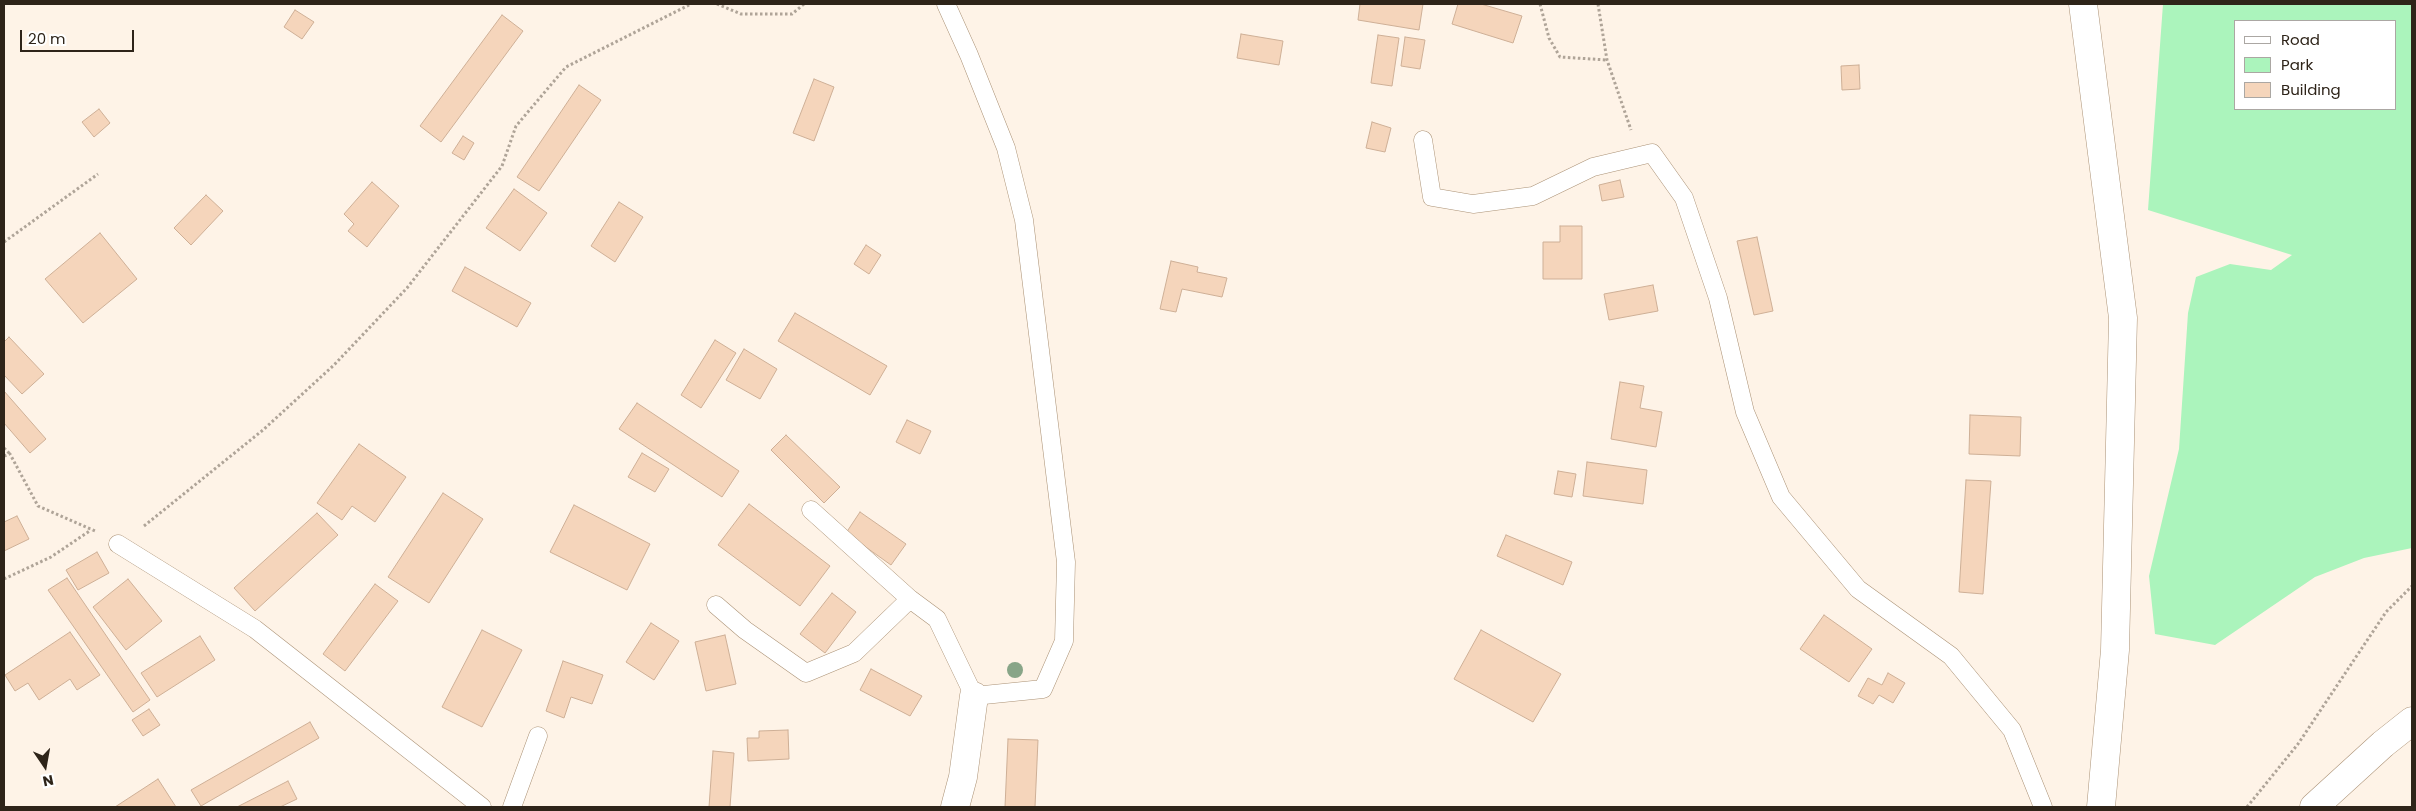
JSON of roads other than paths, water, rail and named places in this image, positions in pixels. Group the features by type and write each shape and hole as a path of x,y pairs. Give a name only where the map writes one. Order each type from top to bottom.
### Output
{"street":[{"path":"2082,4 2124,318 2115,650 2101,807"},
{"path":"955,807 963,777 974,696"},
{"path":"2314,807 2383,744 2412,721"}],"lane":[{"path":"811,510 910,598 937,619 974,696 1043,689 1064,641 1066,562 1024,220 1006,148 969,55 946,4"},
{"path":"1423,140 1432,197 1473,204 1533,196 1593,166 1652,153 1684,198 1718,298 1745,412 1781,497 1858,589 1951,656 2012,730 2043,807"},
{"path":"118,544 255,629 482,807"},
{"path":"716,604 745,630 806,672 854,653 910,598"},
{"path":"512,807 538,736"}]}
